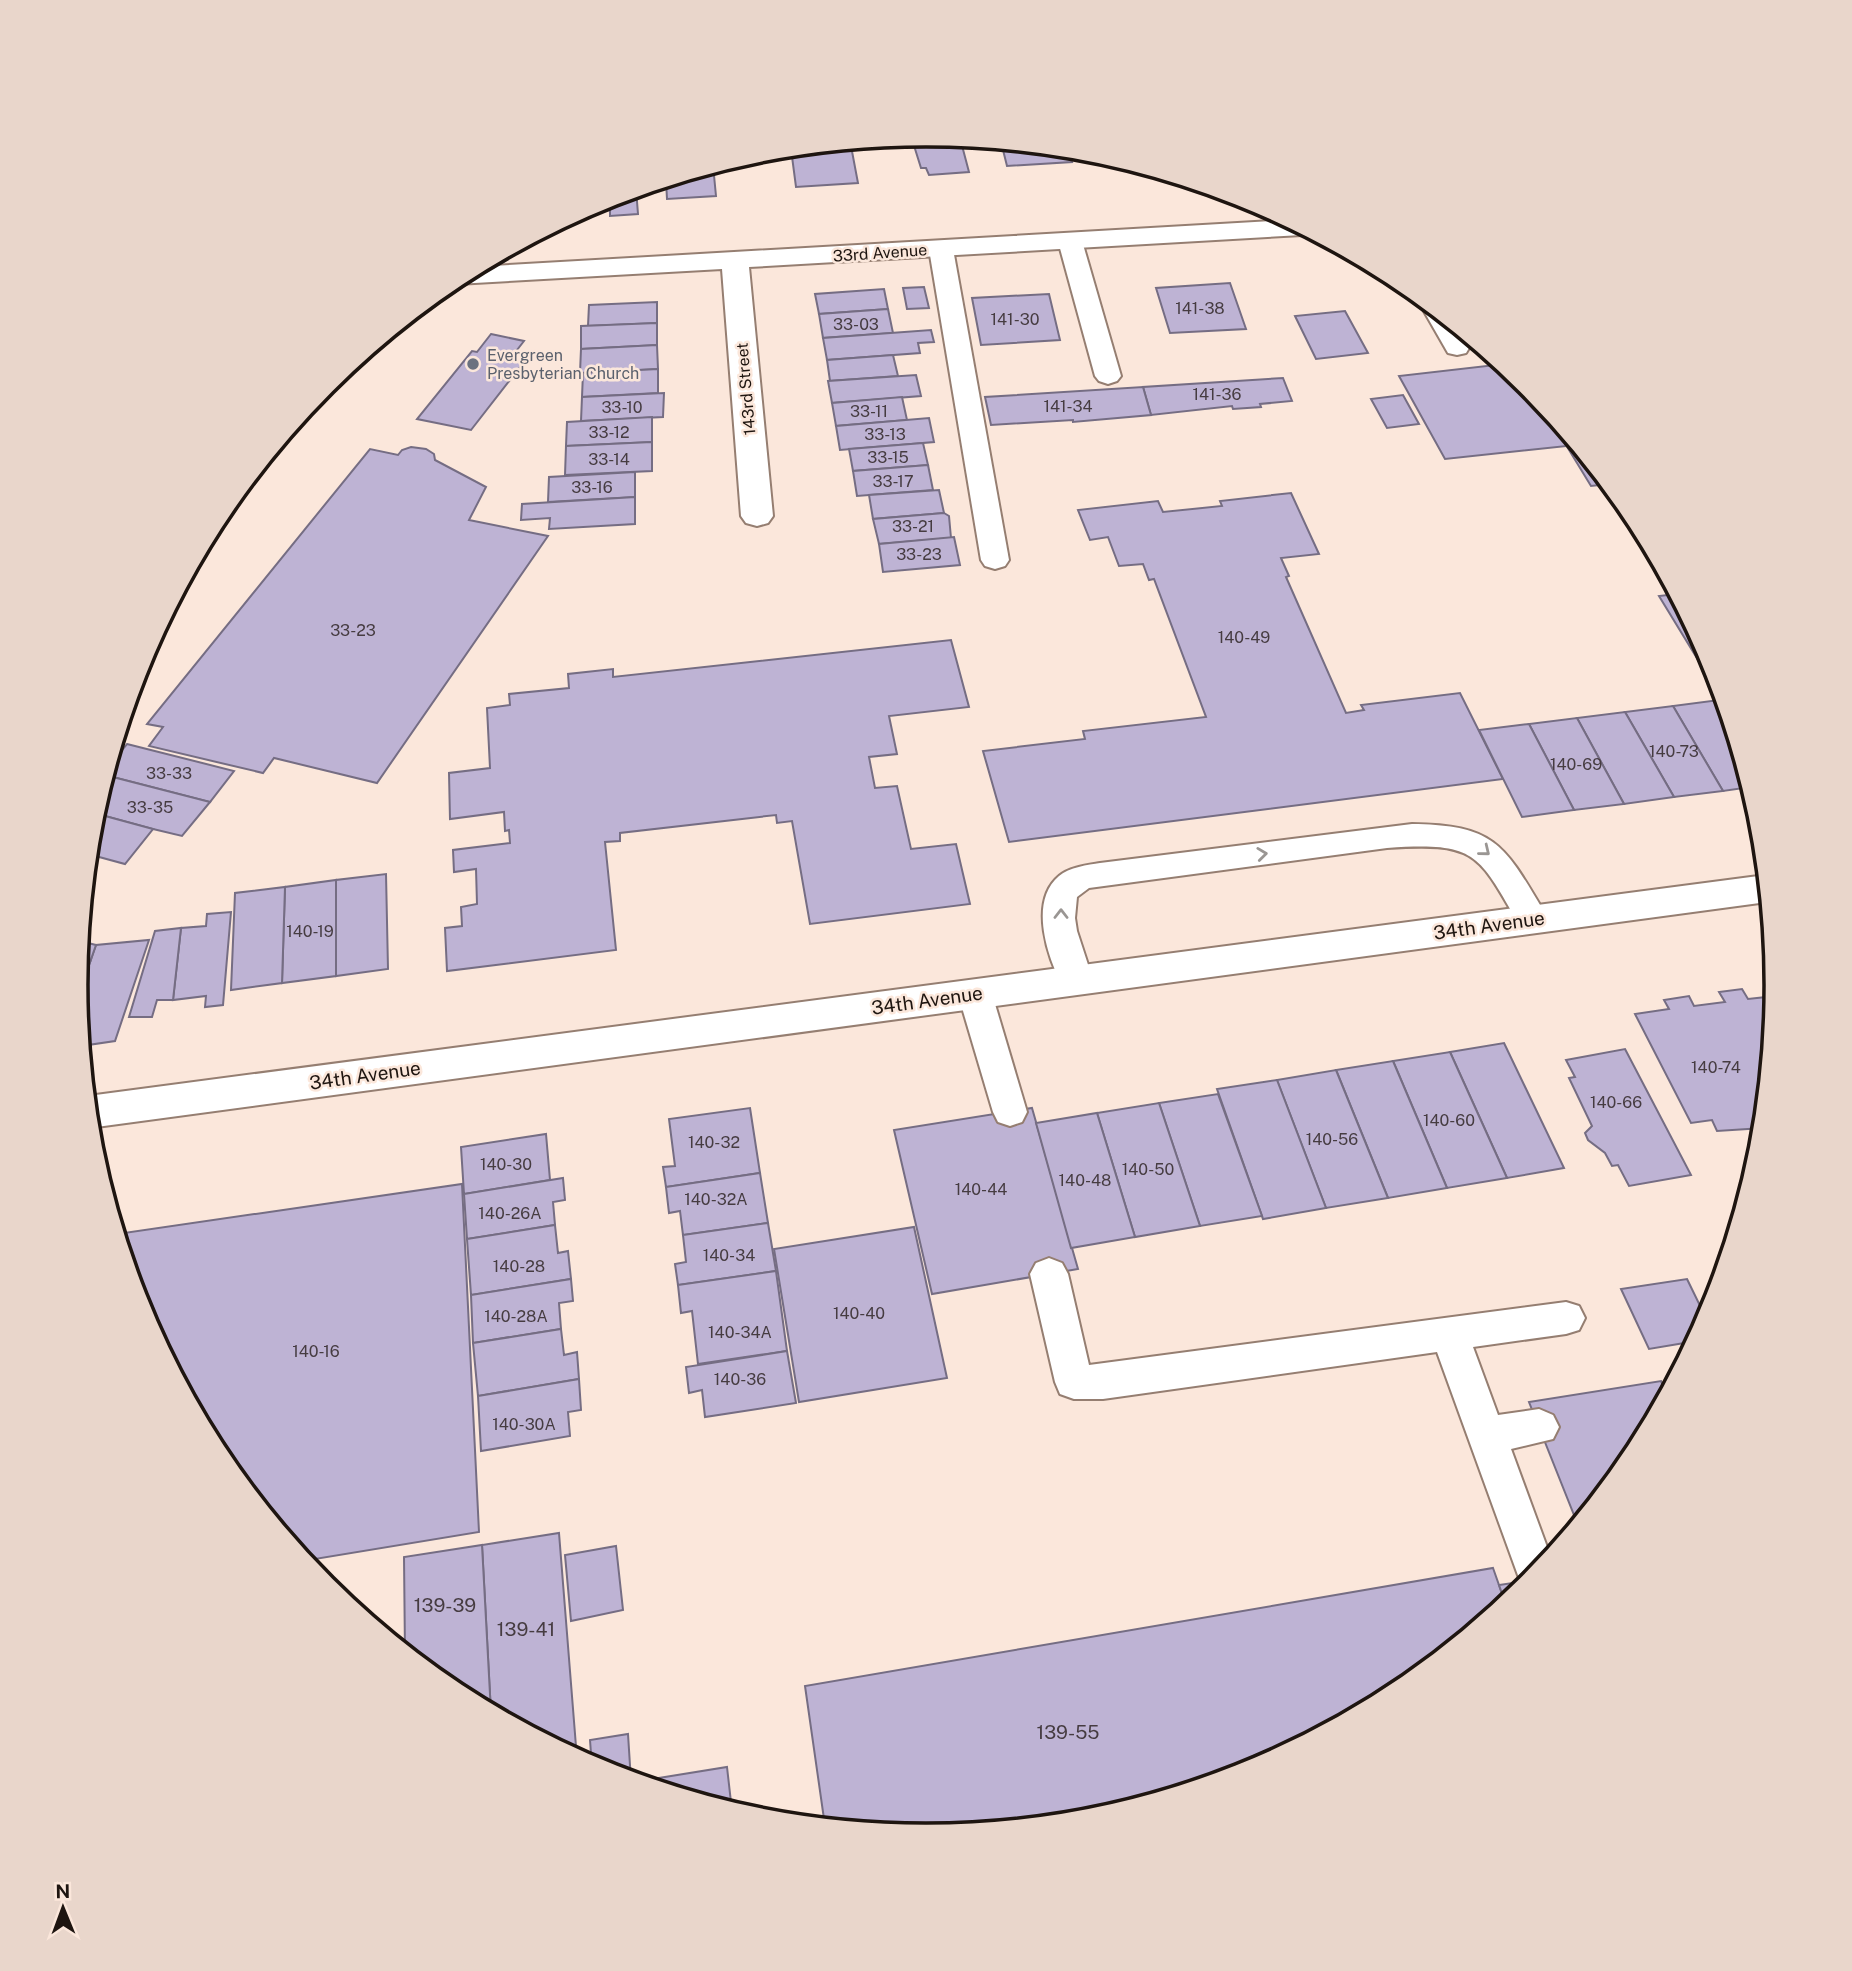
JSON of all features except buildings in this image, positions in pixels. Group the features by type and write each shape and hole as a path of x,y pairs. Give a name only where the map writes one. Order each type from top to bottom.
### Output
{"street":[{"name":"33rd Avenue","path":"482,275 1286,228"},
{"name":"143rd Street","path":"735,261 757,516"},
{"name":"34th Avenue","path":"98,1111 1758,889"}],"lane":[{"path":"1070,241 1108,376"},
{"path":"941,249 995,561"},
{"path":"1445,328 1457,348"},
{"path":"1076,979 1059,915 1063,893 1070,884 1081,878 1111,873 1381,839 1448,837 1477,844 1486,850 1532,919"},
{"path":"975,994 1010,1112"},
{"path":"1049,1274 1074,1382 1103,1382 1566,1318"},
{"path":"1449,1334 1532,1564"},
{"path":"1485,1435 1539,1427"}],"place":[{"name":"Evergreen Presbyterian Church","path":"473,364"}]}
